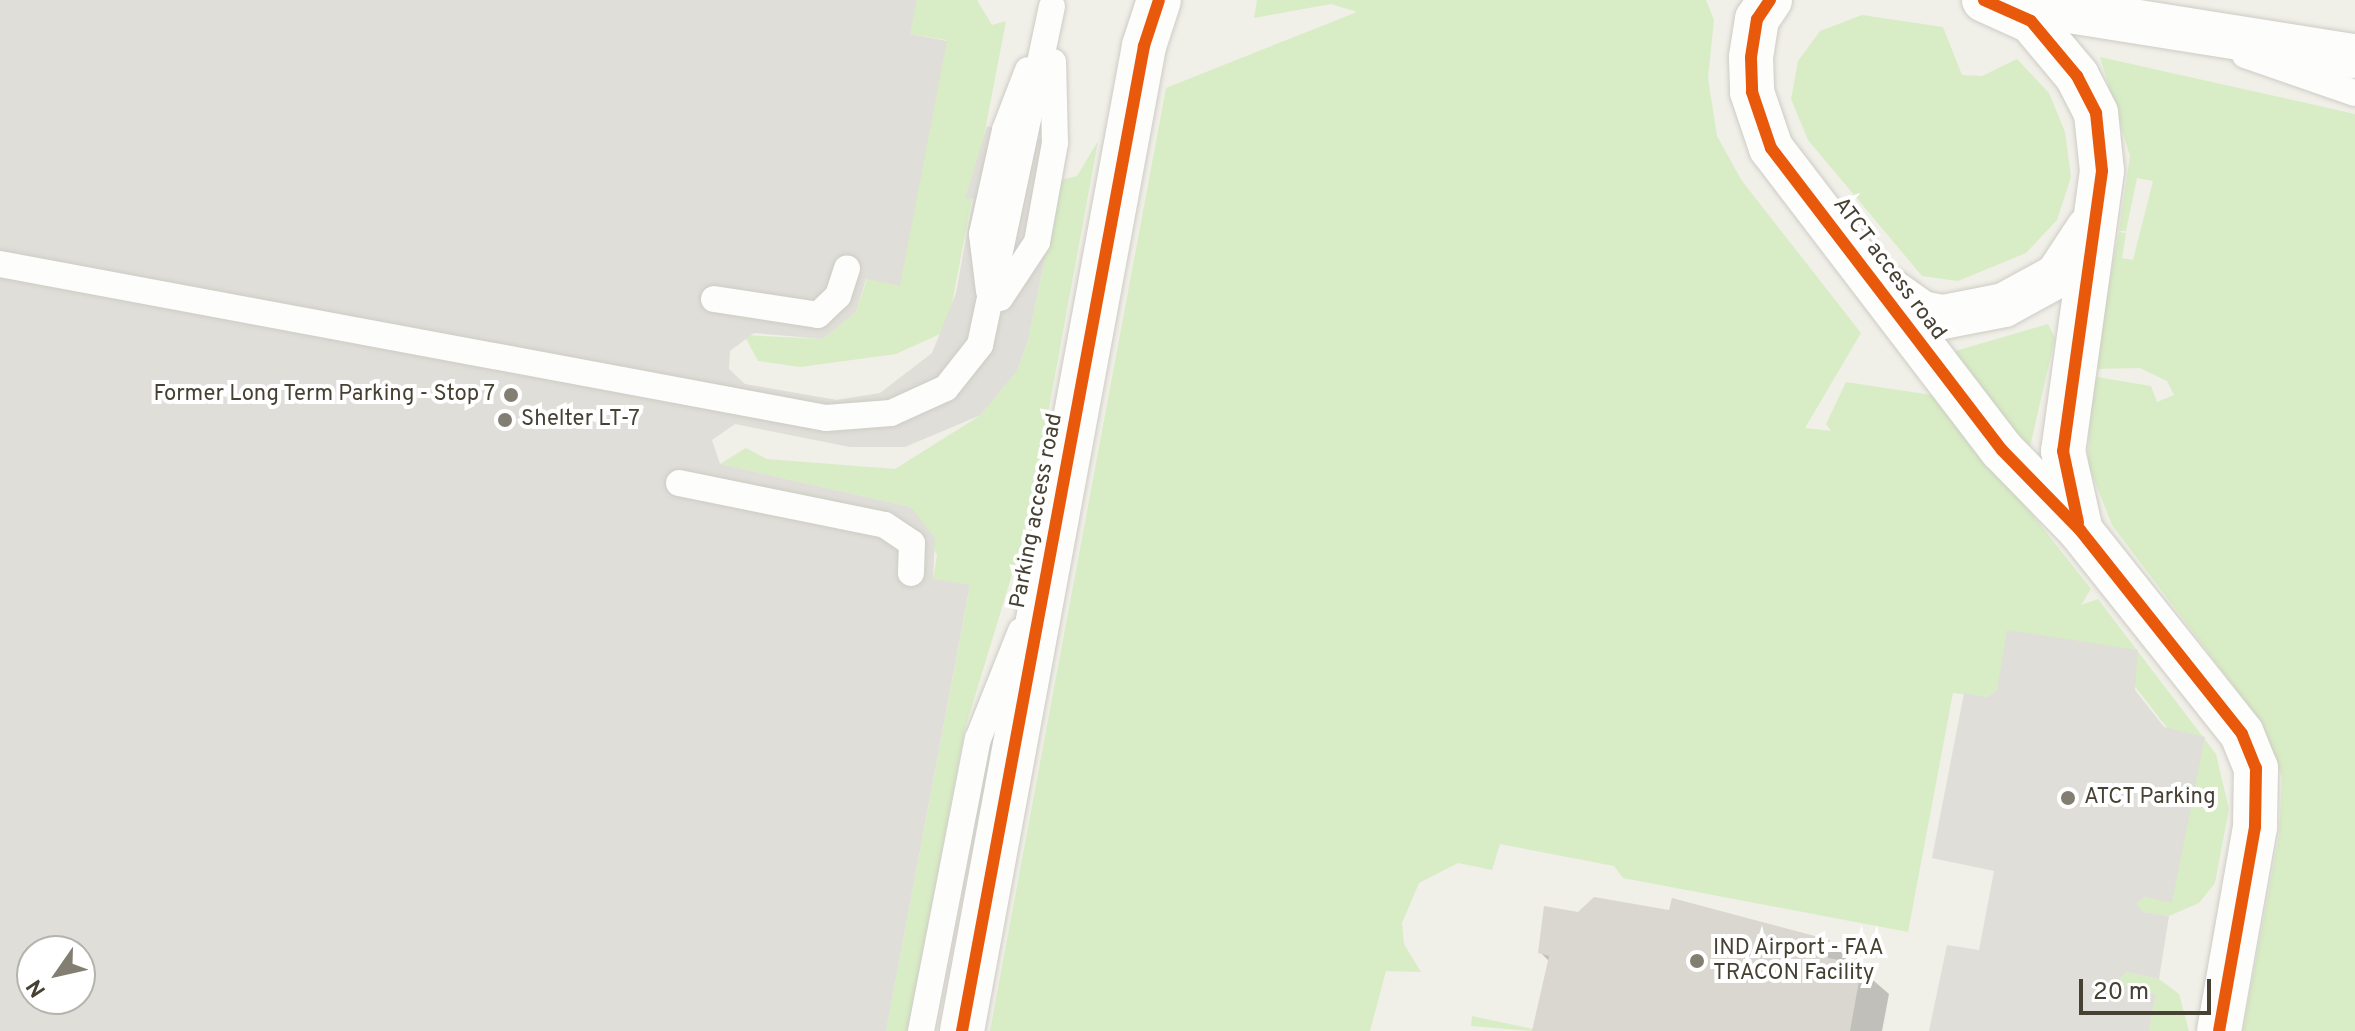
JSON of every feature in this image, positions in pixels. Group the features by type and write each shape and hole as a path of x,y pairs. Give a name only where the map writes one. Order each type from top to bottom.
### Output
{"street":[{"name":"Parking access road","path":"962,1031 1144,46 1159,0"},
{"name":"ATCT access road","path":"1770,0 1757,19 1751,58 1760,120 1771,148 2002,450 2080,530 2242,734 2256,768 2255,827 2219,1031"},
{"name":"ATCT access road","path":"1984,0 2031,21 2077,76 2096,113 2102,171 2063,451 2080,530"},
{"path":"1999,0 2188,35 2355,56"},
{"path":"1862,266 1922,313 1965,316 2057,276 2095,214"}],"lane":[{"path":"992,311 982,234 1005,130 1052,4"},
{"path":"0,264 826,418 891,413 921,403 966,369 992,311 1037,242 1055,143 1052,4"},
{"path":"2188,35 2355,93"},
{"path":"714,299 818,315 838,296 847,268"},
{"path":"679,483 885,525 912,543 911,573"},
{"path":"921,1031 978,739 1047,564"}],"green space":[{"path":"917,0 977,0 992,25 1006,21 950,314 940,334 896,354 800,367 758,361 744,335 823,339 856,312 946,40 909,34"},
{"path":"1257,0 1706,0 1714,20 1708,78 1717,136 1742,181 1861,333 1805,428 1831,431 1826,424 1846,382 1938,396 2091,589 2081,605 2098,599 2216,754 2229,809 2215,883 2199,903 2169,916 2143,912 2137,903 2145,897 2172,902 2168,729 2133,684 1997,690 1987,697 1953,693 1908,932 1623,878 1614,866 1500,844 1492,870 1458,863 1419,883 1402,923 1404,944 1421,972 1386,971 1370,1031 990,1031 1166,88 1357,12 1331,4 1254,18"},
{"path":"1862,15 1943,27 1962,75 1982,76 2017,59 2049,93 2065,132 2071,177 2057,220 2026,253 1958,281 1922,276 1808,140 1791,99 1798,61 1820,31"},
{"path":"2100,57 2355,114 2355,1031 2243,1031 2279,835 2282,777 2257,717 2112,525 2088,464 2091,376 2151,386 2157,402 2174,395 2167,381 2140,368 2093,369 2119,232 2126,233 2122,258 2133,260 2153,181 2137,178 2126,231 2119,231 2130,156"},
{"path":"1098,141 1028,522 965,729 908,1031 886,1031 970,586 933,579 937,555 911,507 720,464 746,448 767,459 895,469 981,415 1017,371 1028,340 1061,180 1077,176"},
{"path":"2048,324 2055,338 2029,451 1952,352"},
{"path":"2127,972 2159,979 2179,994 2189,1031 2149,1031 2156,994 2125,986 2120,978"},
{"path":"1472,1016 1533,1029 1471,1026"}],"shaded area":[{"path":"0,0 917,0 910,34 947,41 900,286 866,279 856,312 823,339 754,333 730,351 729,369 745,384 837,400 880,393 932,353 956,293 973,199 965,198 987,126 1068,146 1028,340 1017,371 981,415 905,447 850,447 735,424 712,440 720,464 911,507 935,538 933,579 970,585 886,1031 0,1031"},
{"name":"ATCT Parking","path":"2007,630 2138,650 2135,690 2164,727 2205,737 2172,903 2145,897 2137,903 2143,912 2169,916 2159,979 2127,972 2120,978 2125,986 2156,994 2149,1031 1929,1031 1947,945 1979,950 1994,871 1932,858 1964,693 1987,697 1997,690"}],"building":[{"name":"IND Airport - FAA TRACON Facility","path":"1594,897 1669,910 1672,898 1830,940 1828,958 1862,964 1850,1031 1532,1031 1549,956 1538,953 1544,906 1578,912"}],"cycle path":[{"path":"962,1031 1144,46 1159,0"},
{"path":"1770,0 1757,19 1751,58 1752,92 1771,148 2002,450 2080,530 2242,734 2256,768 2255,827 2219,1031"},
{"path":"1984,0 2031,21 2077,76 2096,113 2102,171 2063,451 2078,522"}],"place":[{"name":"Former Long Term Parking - Stop 7","path":"511,395"},
{"name":"Shelter LT-7","path":"505,420"},
{"name":"ATCT Parking","path":"2068,798"},
{"name":"IND Airport - FAA TRACON Facility","path":"1697,961"}]}
